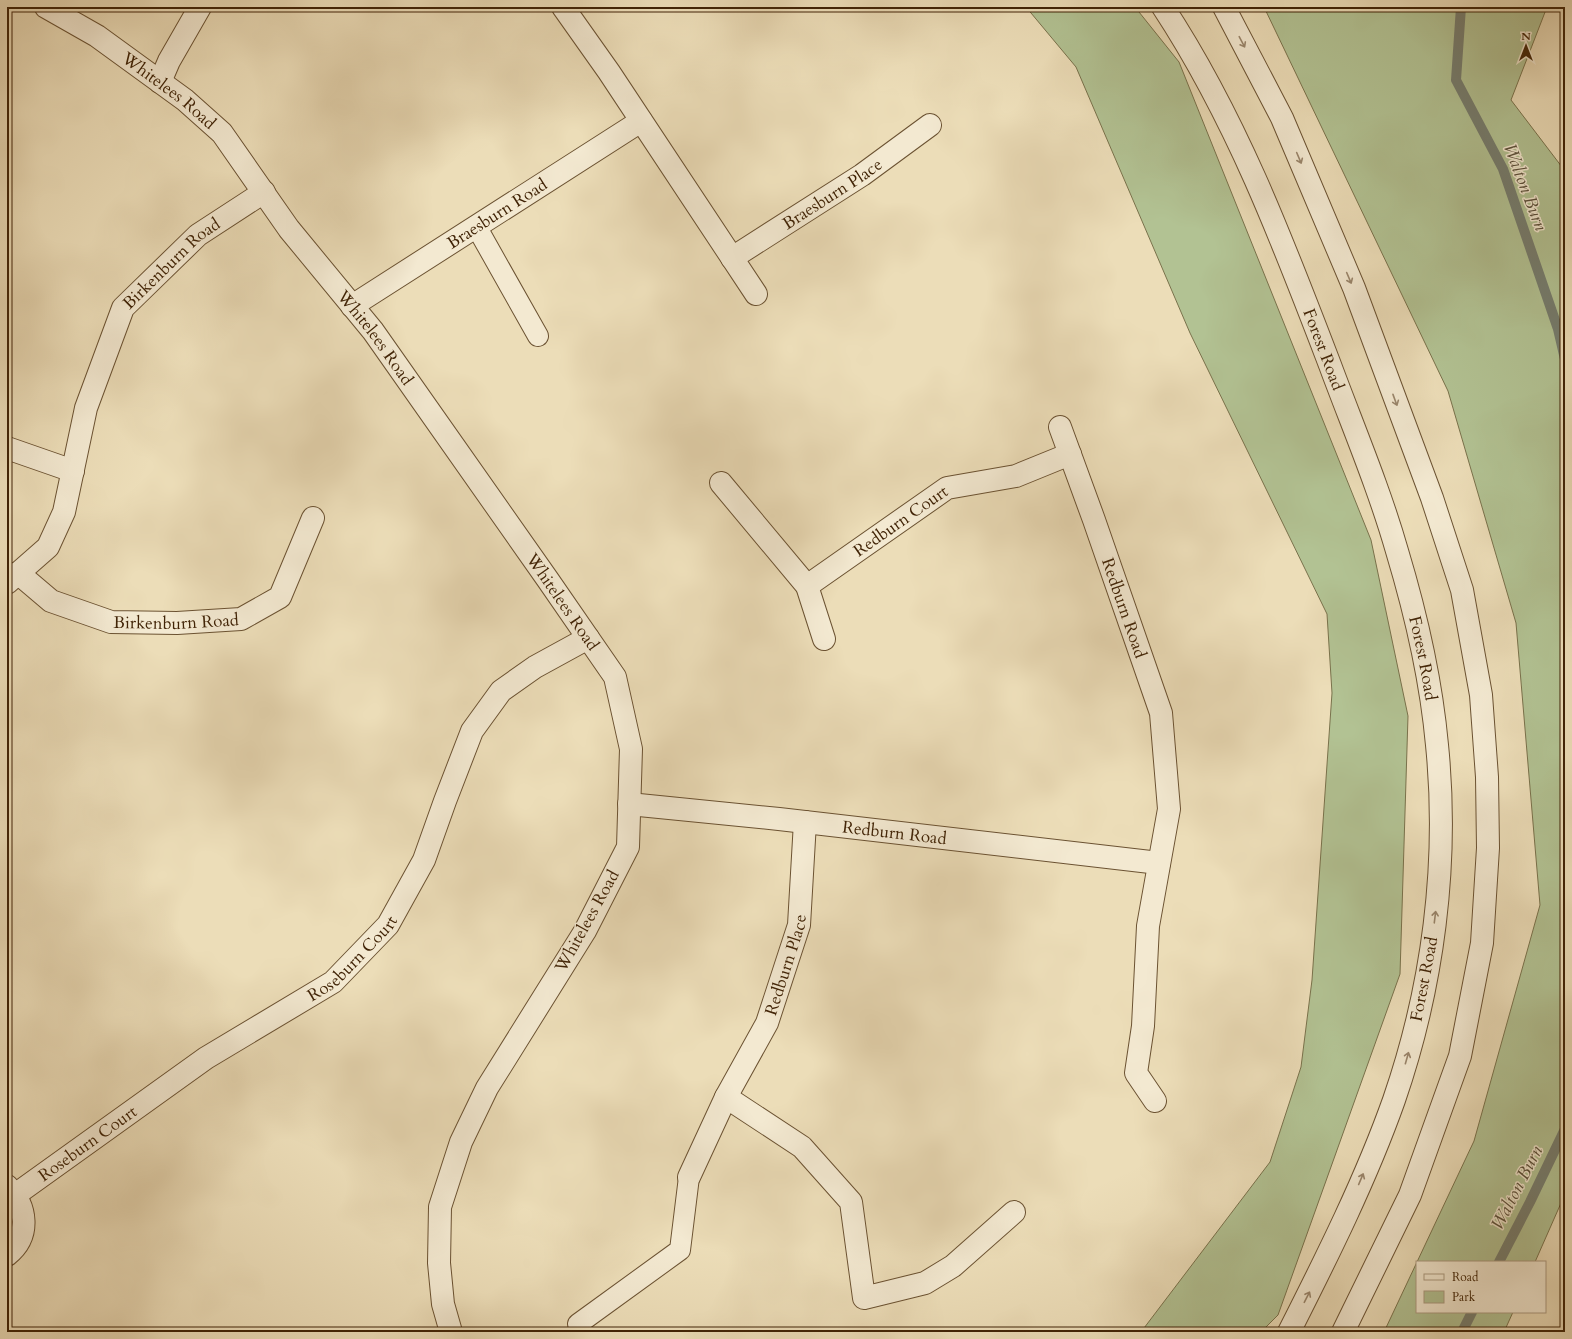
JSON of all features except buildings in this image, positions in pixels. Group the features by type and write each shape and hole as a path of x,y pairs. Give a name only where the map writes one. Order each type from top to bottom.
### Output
{"street":[{"name":"Whitelees Road","path":"46,7 97,36 185,100 222,133 289,229 373,331 615,677 631,749 628,847 585,931 487,1088 461,1142 440,1207 439,1263 443,1304 451,1332"},
{"path":"160,82 169,61 200,7"},
{"path":"563,7 609,72 756,294"},
{"name":"Forest Road","path":"1163,7 1227,118 1256,180 1281,239 1359,440 1397,550 1411,602 1421,643 1432,704 1437,746 1441,800 1440,861 1436,909 1423,997 1394,1099 1383,1128 1349,1208 1289,1332"},
{"path":"1224,7 1282,118 1357,296 1432,498 1462,590 1481,695 1487,777 1487,864 1482,942 1460,1056 1410,1195 1343,1332"},
{"name":"Braesburn Road","path":"352,306 641,121"},
{"name":"Braesburn Place","path":"732,258 862,175 930,125"},
{"name":"Birkenburn Road","path":"264,192 198,234 123,308 86,408 64,512 48,547 13,578 51,601 111,622 177,623 241,619 280,597 313,518"},
{"name":"Redburn Road","path":"1060,427 1161,713 1169,809 1148,926 1143,1026 1136,1073 1154,1101"},
{"path":"7,448 73,471"},
{"name":"Redburn Court","path":"807,586 947,488 1016,476 1070,454"},
{"path":"721,483 807,586 824,639"},
{"name":"Roseburn Court","path":"7,1255 12,1251 20,1238 24,1224 22,1208 11,1190 206,1058 333,982 388,925 424,860 472,732 501,691 535,667 588,638"},
{"name":"Redburn Road","path":"629,804 805,822 1159,863"},
{"name":"Redburn Place","path":"689,1177 726,1097 767,1023 798,925 805,822"},
{"path":"726,1097 802,1147 851,1202 864,1298 925,1283 952,1266 1014,1212"}],"lane":[{"path":"476,226 538,336"},
{"path":"578,1324 680,1250 689,1177"}],"green space":[{"path":"1026,7 1135,7 1179,62 1371,540 1408,716 1400,974 1278,1315 1261,1332 1141,1332 1270,1162 1301,1067 1312,980 1332,693 1327,614 1190,333 1076,67"},
{"path":"1264,7 1547,7 1511,100 1565,171 1565,1194 1535,1261 1417,1261 1474,1141 1540,905 1516,623 1448,391"},
{"path":"1416,1264 1416,1313 1513,1313 1504,1332 1384,1332"}],"waterway":[{"name":"Walton Burn","path":"1461,7 1456,80 1503,169 1558,329 1565,359"},
{"name":"Walton Burn","path":"1500,1261 1565,1129"},
{"name":"Walton Burn","path":"1462,1332 1472,1313"}]}
